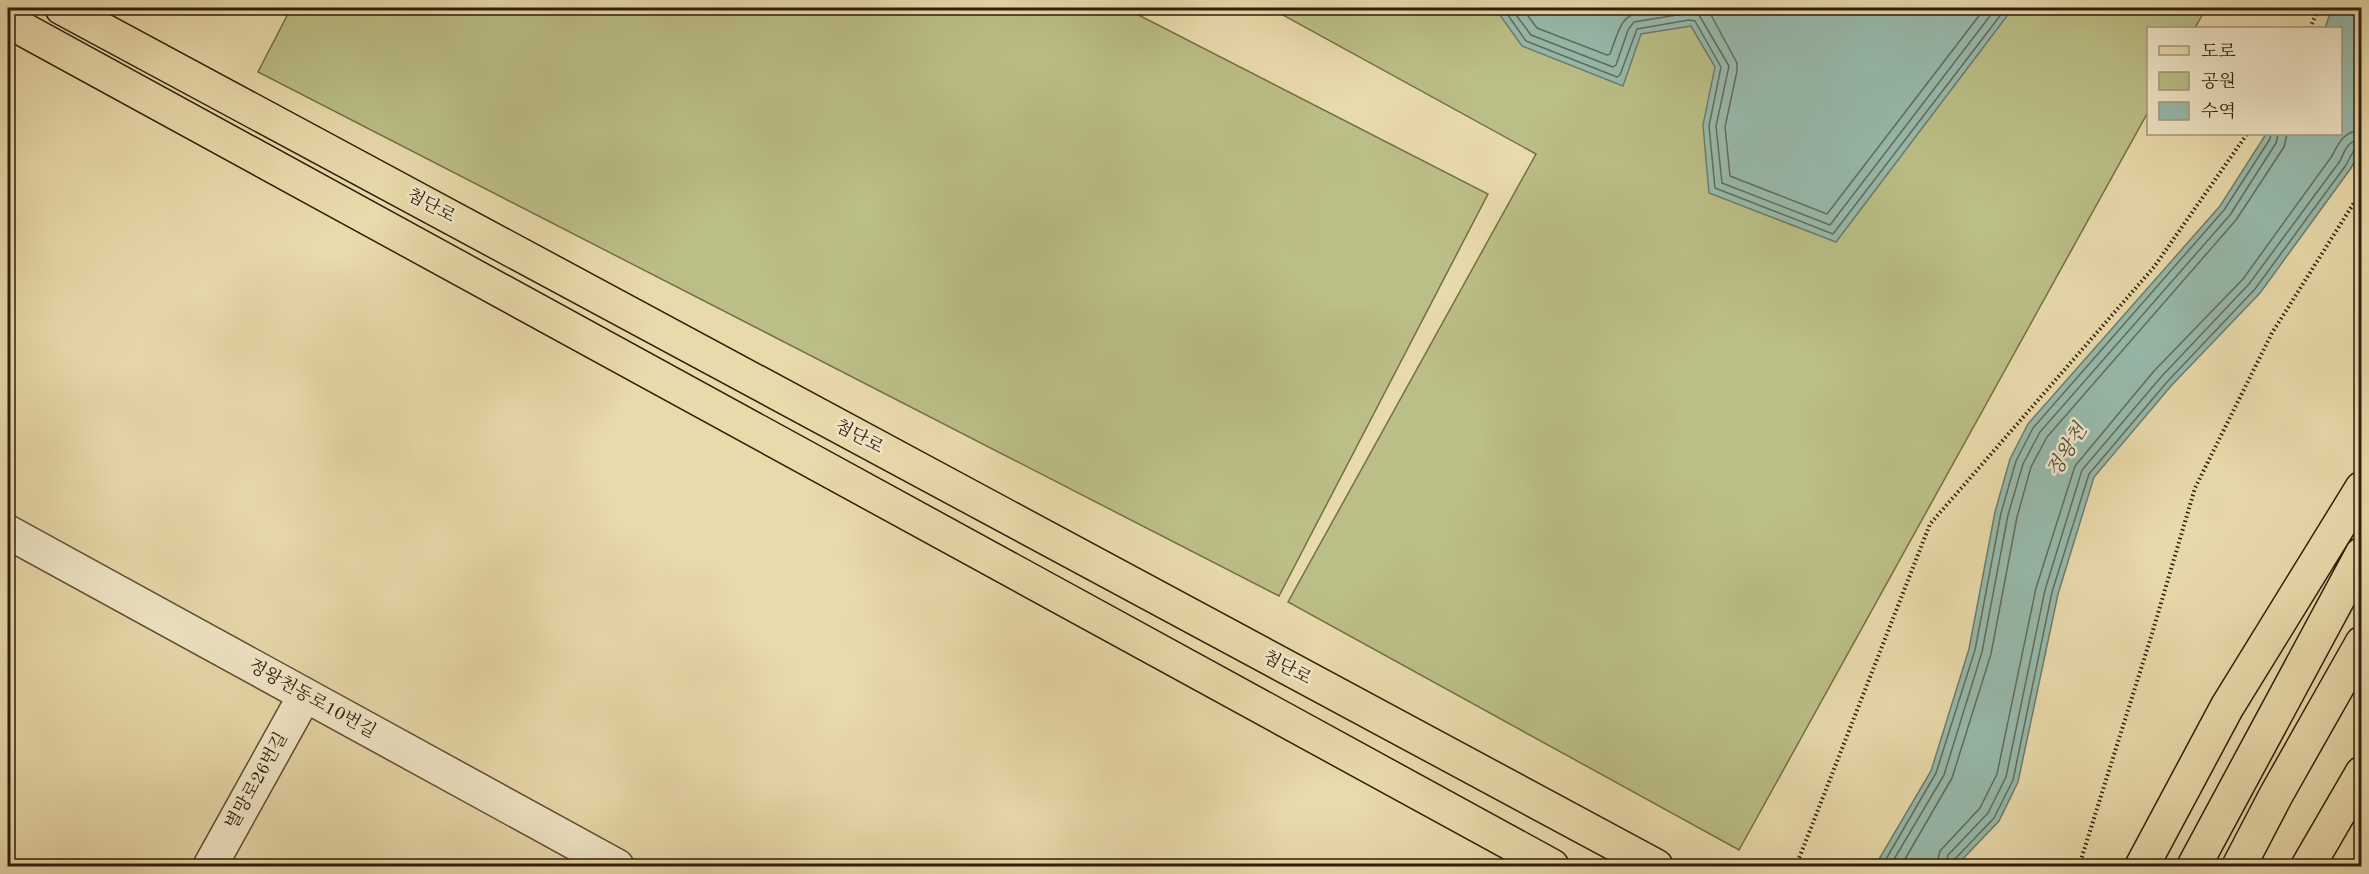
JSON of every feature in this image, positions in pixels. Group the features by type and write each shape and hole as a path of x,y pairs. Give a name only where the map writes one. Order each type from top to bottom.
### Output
{"main road":[{"name":"첨단로","path":"62,8 1656,867"},
{"path":"8,21 1552,867"},
{"path":"2142,867 2227,707 2361,488"},
{"path":"2194,867 2361,554"},
{"path":"2239,867 2276,795 2361,643"},
{"path":"2308,867 2361,773"}],"street":[{"name":"정왕천동로10번길","path":"8,532 617,867"},
{"name":"별망로26번길","path":"210,867 304,695"}],"path":[{"path":"2310,27 2319,8"},
{"path":"1796,867 1930,524 2154,267 2246,135"},
{"path":"2079,867 2151,638 2195,488 2272,333 2361,190"}],"green space":[{"path":"291,8 1125,8 1488,194 1279,596 258,72"},
{"path":"1270,8 2206,8 2196,27 2147,27 2147,114 1739,850 1288,602 1536,154"}],"water":[{"path":"1497,8 2013,8 1836,242 1709,193 1703,125 1715,67 1691,26 1641,34 1623,86 1522,46"},
{"name":"정왕천","path":"2332,8 2361,8 2361,148 2351,168 2260,293 2171,386 2094,477 2058,594 2018,782 1999,821 1956,866 1875,866 1931,771 1969,649 1995,512 2010,459 2028,424 2220,206 2265,135 2342,135 2342,27 2325,27"}]}
